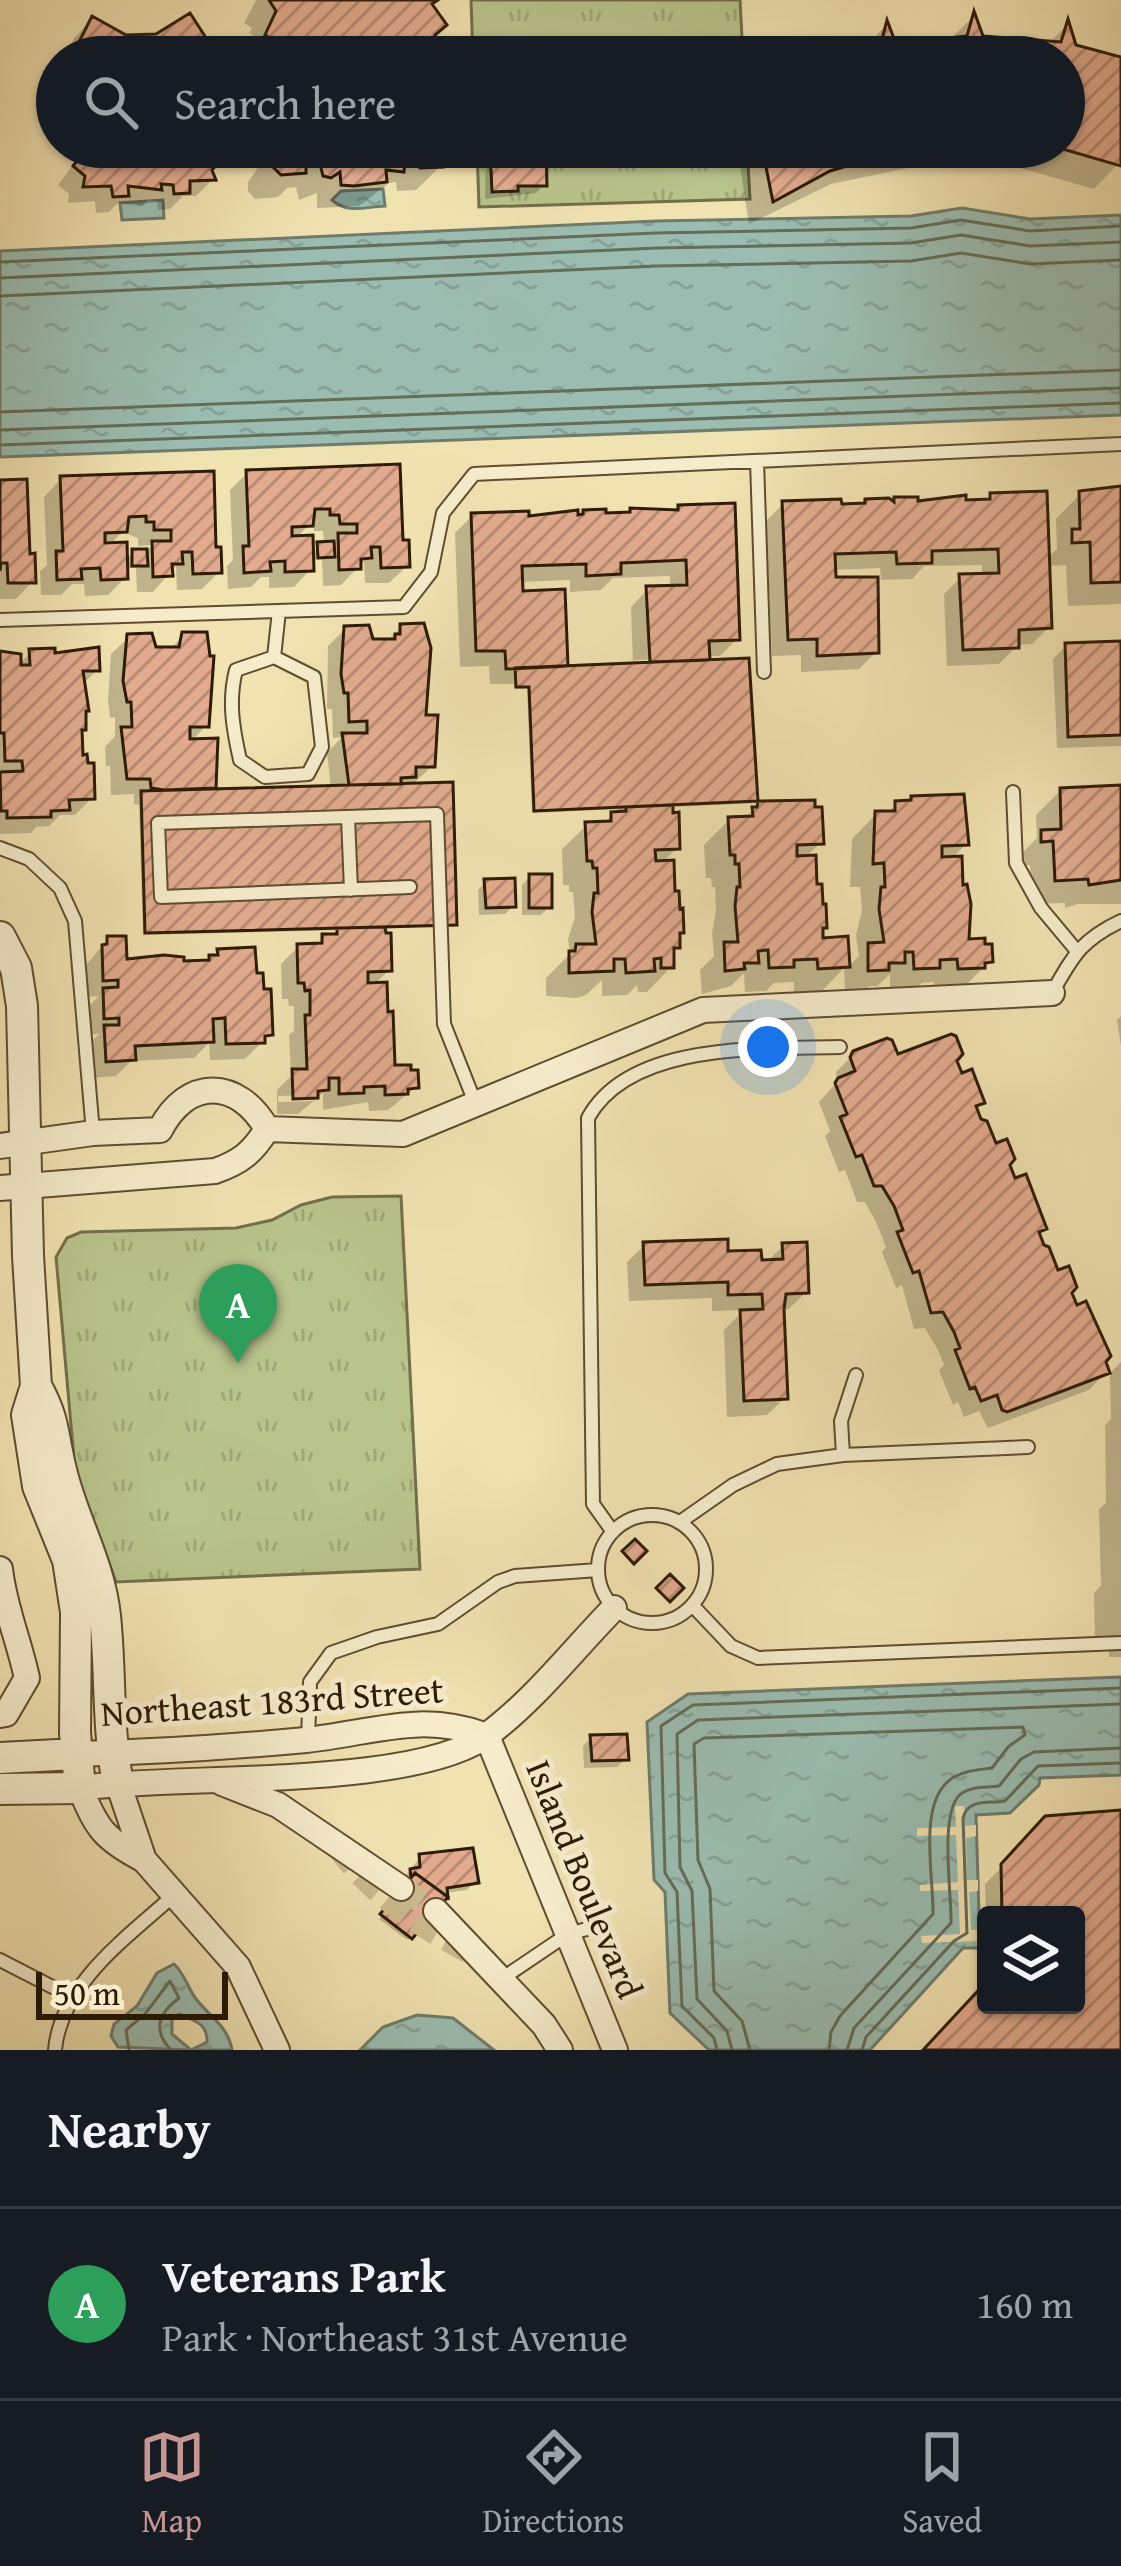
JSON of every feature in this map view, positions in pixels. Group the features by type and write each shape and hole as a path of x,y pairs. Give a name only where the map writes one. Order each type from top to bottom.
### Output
{"street":[{"path":"0,938 16,968 21,994 13,1187 36,1386 53,1417 62,1472 96,1570 105,1616 115,1768 144,1860"},
{"path":"267,1129 403,1134 703,1010 1052,993"},
{"path":"12,1145 93,1133 160,1130 169,1112 202,1091 223,1091 242,1098 267,1129"},
{"path":"13,1187 215,1171 237,1164 255,1149 267,1129"},
{"path":"36,1386 27,1415 30,1454 68,1560 76,1612 80,1788 94,1822 109,1841 144,1860 238,1967 277,2050"},
{"path":"0,1569 8,1625 27,1678 3,1714"},
{"path":"488,1736 614,1608"},
{"name":"Northeast 183rd Street","path":"0,1789 80,1788 115,1768 429,1721 457,1724 488,1736"},
{"name":"Northeast 183rd Street","path":"0,1758 76,1754 115,1768 214,1780 410,1763 488,1736"},
{"name":"Island Boulevard","path":"488,1736 615,2050"},
{"path":"214,1780 278,1805 401,1888"},
{"path":"436,1911 544,2025 560,2050"}],"lane":[{"path":"0,620 404,608 431,572 443,513 474,474 1121,444"},
{"path":"757,461 764,672"},
{"path":"274,657 279,611"},
{"path":"274,657 314,677 322,747 308,774 265,777 240,760 230,695 236,670 274,657"},
{"path":"1013,792 1016,863 1041,908 1076,950"},
{"path":"410,887 161,897 158,823 437,814 444,1024 476,1106"},
{"path":"348,817 351,890"},
{"path":"0,848 29,860 60,888 76,921 93,1133"},
{"path":"1052,993 1076,950 1095,933 1121,921"},
{"path":"613,1532 593,1504 588,1118 597,1101 617,1084 670,1061 758,1049 840,1047"},
{"path":"843,1454 841,1421 856,1375"},
{"path":"680,1522 733,1485 777,1463 843,1454 1028,1447"},
{"path":"656,1514 680,1522 700,1541 706,1557 703,1592 693,1606 679,1617 645,1623 614,1608 603,1592 598,1570 599,1556 613,1532 637,1516 656,1514"},
{"path":"308,1739 310,1682 331,1653 438,1624 498,1582 515,1576 598,1570"},
{"path":"693,1606 731,1646 758,1658 1121,1643"},
{"path":"55,2050 72,1996 174,1895"},
{"path":"502,1978 568,1934 602,1925"},
{"path":"0,1960 72,1996"}],"green space":[{"path":"471,0 740,0 742,36 472,36"},
{"path":"478,168 748,168 750,199 479,207"},
{"path":"401,1196 420,1569 116,1582 75,1470 56,1257 67,1238 81,1232 236,1228 332,1197"}],"water":[{"path":"383,189 385,206 350,208 332,200 341,191"},
{"path":"163,200 164,218 122,220 120,203"},
{"path":"962,208 1030,219 1121,215 1121,415 0,457 0,251 656,221 911,216"},
{"path":"1121,1677 1121,1775 1040,1778 1039,1785 1010,1813 976,1815 977,1948 963,1948 870,2050 709,2050 670,2013 665,1892 654,1880 647,1722 688,1694"},
{"path":"174,1964 196,1999 223,2028 232,2050 191,2050 118,2047 111,2036 114,2024 137,2006 157,1973","holes":["179,2014 205,2030 207,2042 191,2050 172,2034 172,2018"]},
{"path":"417,2015 453,2018 494,2050 360,2050 383,2027"}],"pier":[{"path":"955,1806 964,1806 965,1826 976,1825 976,1836 966,1838 967,1880 978,1880 978,1891 969,1892 971,1930 977,1930 977,1941 922,1943 921,1936 960,1934 958,1890 920,1891 920,1885 958,1882 956,1835 917,1836 917,1828 956,1827"}],"building":[{"path":"269,0 438,0 432,4 447,25 435,36 267,36 276,11"},
{"path":"974,11 983,36 967,36"},
{"path":"190,13 205,36 82,36 92,16 126,35 156,34"},
{"path":"1085,47 1121,57 1121,166 1085,155"},
{"path":"75,168 214,168 216,180 190,181 190,193 174,194 173,185 161,184 162,190 128,186 129,196 113,197 111,186 83,187 85,176"},
{"path":"274,168 306,168 306,173 281,175"},
{"path":"321,168 404,168 404,172 386,170 387,182 354,186 341,185 340,172 331,178 323,176"},
{"path":"491,168 547,168 547,186 492,192"},
{"path":"766,168 840,168 830,171 773,202"},
{"path":"400,464 403,540 409,540 410,567 381,568 380,547 371,547 372,558 361,559 361,569 339,570 338,533 357,533 357,524 340,524 339,515 330,515 330,509 315,509 313,526 292,527 292,536 313,535 314,571 285,572 285,561 270,562 271,571 244,573 243,546 249,546 246,470"},
{"path":"214,471 216,547 221,547 222,573 193,574 192,552 182,552 183,564 172,564 173,576 153,577 152,541 171,541 171,530 154,530 154,522 146,522 146,516 129,517 127,532 105,533 105,543 127,542 128,579 101,580 100,568 81,569 82,579 57,580 56,551 63,551 60,476"},
{"path":"27,479 36,583 8,583 7,563 1,563 0,571 0,480"},
{"path":"1121,486 1121,582 1091,583 1090,542 1072,543 1072,529 1080,529 1079,491"},
{"path":"1047,491 1052,628 1019,630 1019,648 963,650 959,574 999,573 998,549 932,551 932,563 897,564 896,552 835,554 836,577 878,577 879,653 817,656 817,639 788,640 782,501 841,499 842,504 966,495 966,500 990,499 990,493"},
{"path":"735,503 740,640 709,641 710,660 650,662 646,586 687,585 686,560 621,563 621,574 586,576 586,564 522,566 523,591 565,589 568,666 506,669 505,651 476,651 471,513 529,511 529,516 578,510 578,515 583,510 678,510 678,505"},
{"path":"334,541 335,557 318,558 317,542"},
{"path":"132,549 147,549 148,566 132,566"},
{"path":"424,623 431,648 426,715 438,715 435,767 416,767 416,777 401,778 401,784 349,785 342,733 367,733 367,721 349,722 348,693 344,693 341,674 344,626 369,625 373,639 395,639 400,624"},
{"path":"182,632 207,632 210,656 214,656 209,727 190,727 190,739 218,738 216,788 164,790 151,788 150,779 127,779 121,727 132,727 131,702 127,702 123,681 127,634 152,633 156,647 179,647"},
{"path":"1121,641 1121,735 1068,737 1065,643"},
{"path":"99,647 100,671 83,671 89,711 86,730 82,730 83,755 94,763 95,799 69,800 70,810 51,811 51,817 7,818 7,811 1,811 0,772 23,771 22,761 5,761 4,733 0,733 0,651 21,654 21,665 30,665 29,649 55,648 55,653"},
{"path":"749,658 758,801 534,811 529,687 516,687 515,668"},
{"path":"453,782 457,925 145,933 141,791"},
{"path":"1121,785 1121,880 1089,885 1088,879 1055,881 1053,841 1041,842 1041,830 1061,829 1060,788"},
{"path":"964,794 969,845 942,846 942,857 962,856 963,885 967,884 971,904 969,939 985,938 985,944 992,944 993,962 985,963 985,968 958,969 957,959 940,960 940,968 914,969 913,952 905,952 905,963 868,971 868,943 884,942 879,909 884,863 873,864 875,811 895,811 895,801 911,800 911,796"},
{"path":"815,800 815,807 822,807 824,844 797,845 797,856 816,855 817,884 822,884 826,904 823,938 848,936 850,967 818,969 817,959 794,960 794,967 769,968 768,950 758,951 759,963 725,971 724,942 738,942 735,906 740,887 739,864 730,855 728,817 753,816 752,807 758,801"},
{"path":"673,805 673,813 679,812 680,849 655,850 656,861 674,860 675,891 679,891 683,908 684,933 680,933 680,948 674,948 674,968 661,968 661,958 654,959 655,971 626,973 625,959 614,959 614,971 569,973 569,951 575,951 576,944 596,944 592,912 594,893 598,893 597,868 587,861 585,822 611,821 611,812 626,811 626,807"},
{"path":"529,874 552,874 552,908 529,908"},
{"path":"515,878 516,907 486,908 484,879"},
{"path":"385,927 391,933 392,971 368,972 368,983 387,982 395,1065 418,1070 419,1088 408,1089 408,1094 385,1095 385,1086 339,1094 339,1078 329,1078 329,1090 318,1091 318,1098 293,1099 292,1069 307,1069 305,1015 310,1015 310,990 298,983 297,944 322,943 322,934 337,934 337,928"},
{"path":"107,936 126,936 127,959 164,955 184,957 184,961 209,960 209,955 218,955 217,949 255,947 257,973 263,973 264,989 271,989 273,1035 265,1036 265,1043 226,1044 225,1018 213,1019 214,1042 135,1046 136,1060 106,1062 104,1025 119,1025 119,1018 104,1019 103,988 118,987 118,980 103,981 102,945 107,944"},
{"path":"951,1034 963,1054 957,1061 962,1073 972,1069 985,1103 976,1106 981,1119 987,1121 996,1143 1007,1139 1015,1159 1010,1165 1015,1178 1026,1174 1047,1229 1039,1232 1044,1245 1058,1270 1069,1266 1077,1287 1072,1293 1077,1305 1086,1301 1111,1356 1106,1362 1110,1373 1007,1412 997,1395 981,1401 975,1387 970,1389 955,1350 960,1348 954,1332 943,1312 931,1313 919,1271 913,1273 897,1232 903,1230 894,1206 882,1186 874,1186 862,1155 856,1157 840,1117 847,1114 835,1083 855,1071 853,1051 887,1038 898,1054"},
{"path":"728,1239 728,1251 761,1250 762,1260 783,1259 782,1243 807,1242 809,1293 786,1294 784,1309 788,1399 744,1401 740,1310 763,1309 762,1294 728,1295 728,1282 645,1285 643,1242"},
{"path":"635,1539 647,1551 634,1564 622,1551"},
{"path":"670,1574 684,1588 670,1602 656,1588"},
{"path":"627,1734 629,1760 592,1761 590,1735"},
{"path":"1121,1810 1121,2050 923,2050 977,1992 977,2014 1085,2014 1085,1906 1002,1906 1001,1864 1045,1816"},
{"path":"473,1848 479,1883 447,1888 448,1897 415,1873 411,1878 410,1869 420,1867 419,1854"},
{"path":"415,1873 448,1897 412,1939 380,1914"}],"tunnel":[{"path":"338,1847 400,1909 474,1954"},
{"path":"401,1888 436,1911"}],"place":[{"name":"Veterans Park","path":"238,1363"}]}
